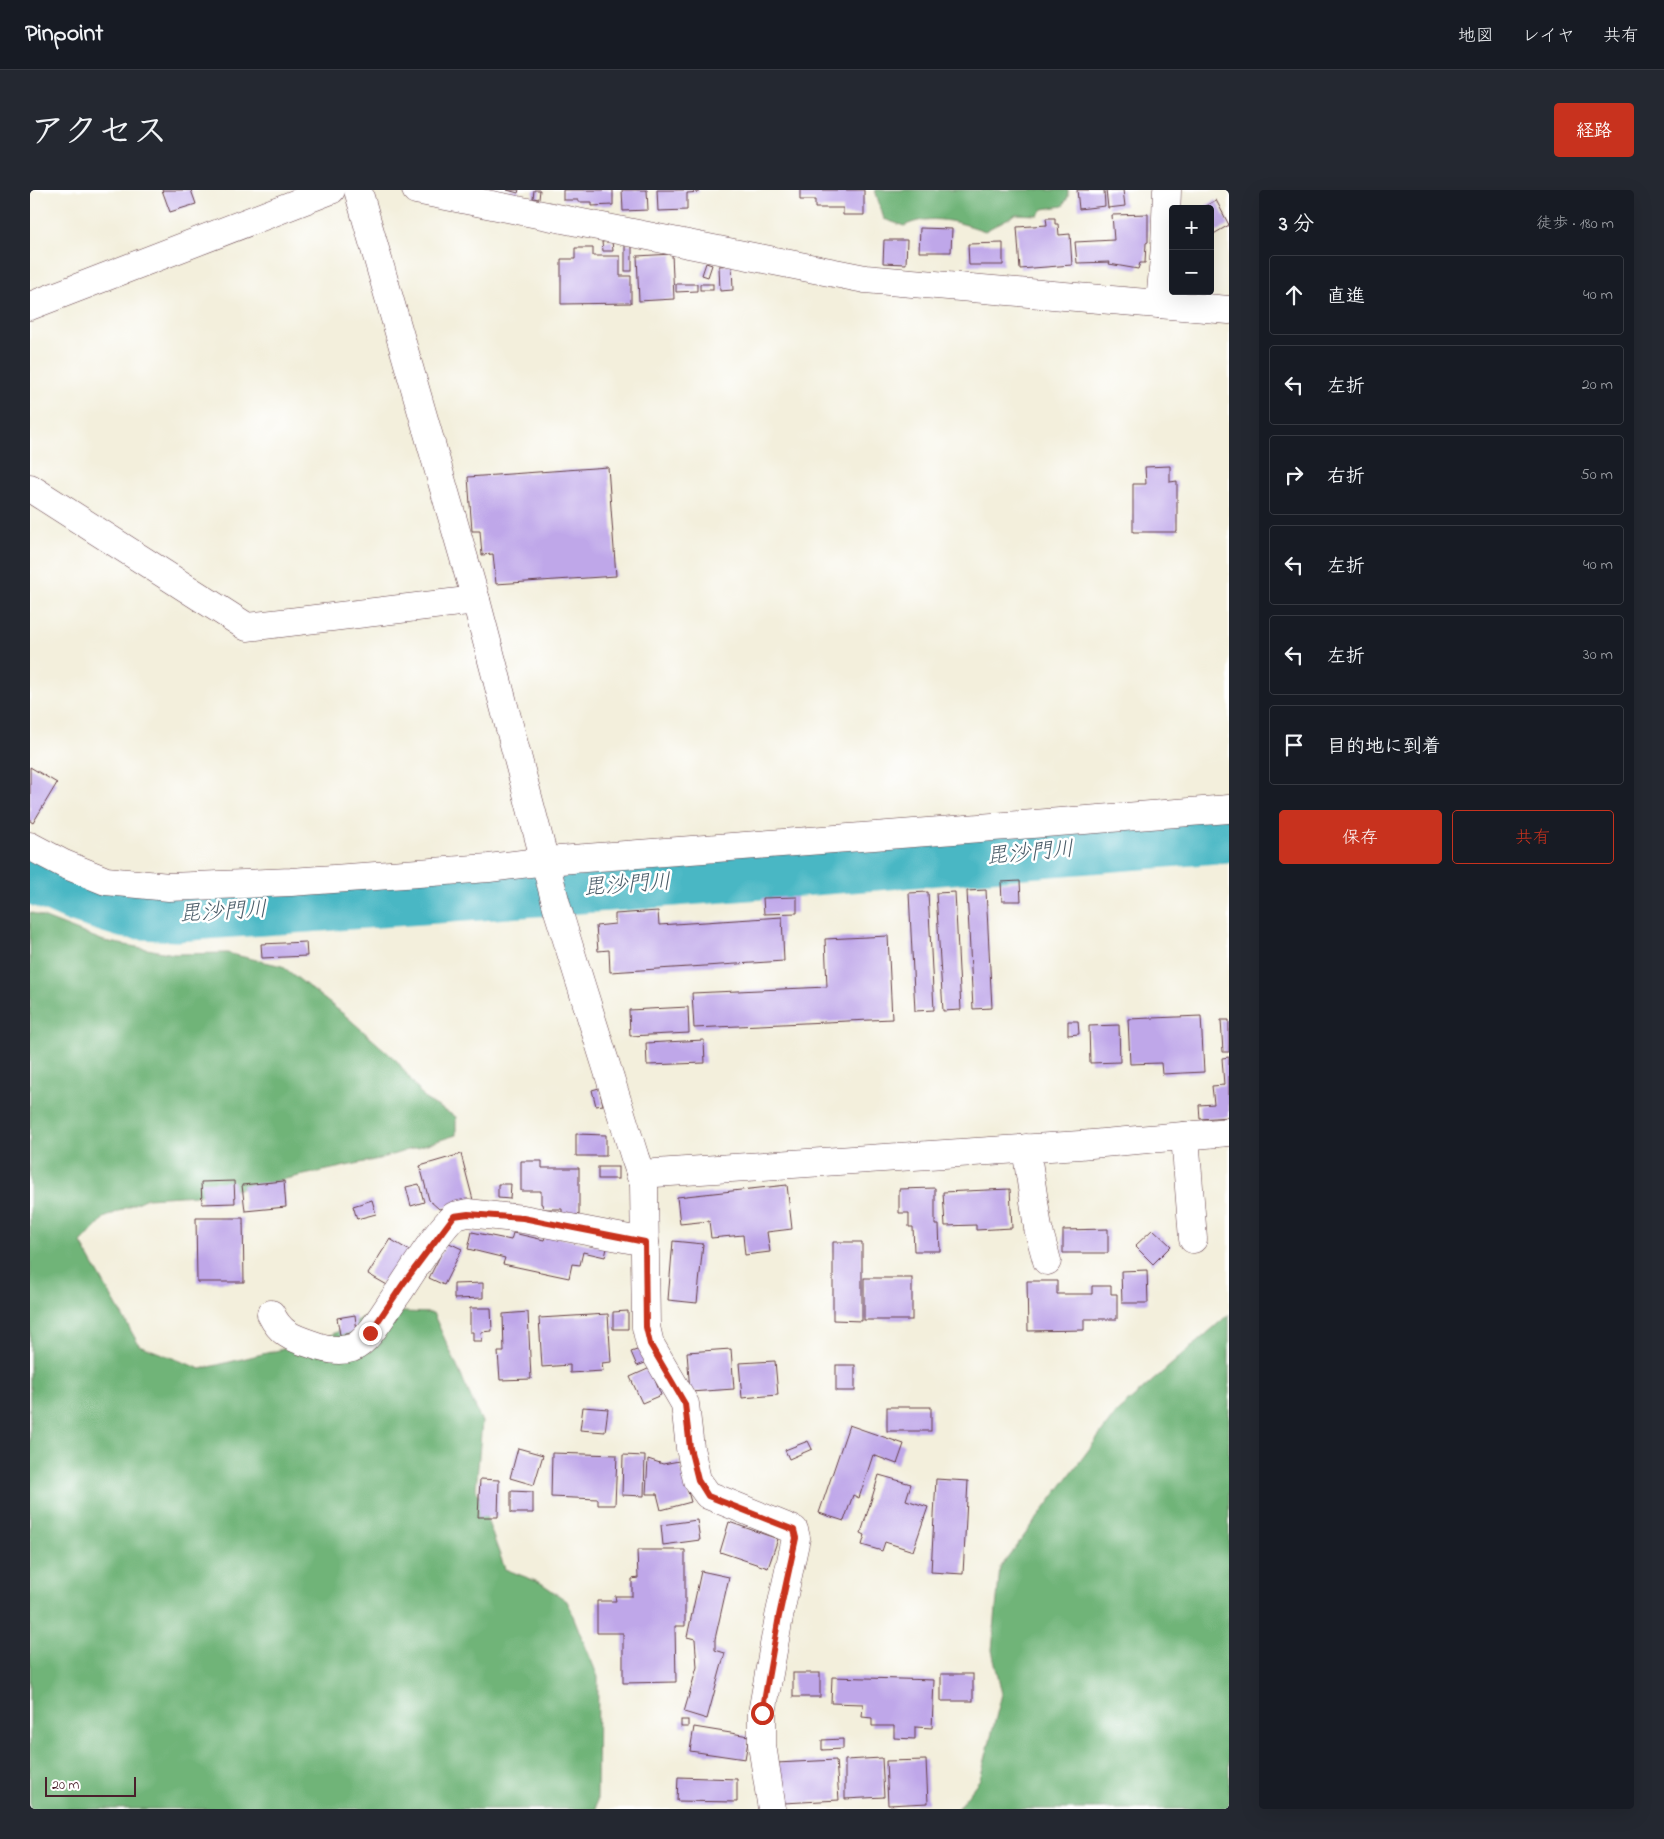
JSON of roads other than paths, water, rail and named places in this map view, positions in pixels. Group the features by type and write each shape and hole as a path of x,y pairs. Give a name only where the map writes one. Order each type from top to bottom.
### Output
{"street":[{"path":"30,306 331,190"},
{"path":"358,190 476,600 558,911 644,1184 646,1327 650,1344 685,1404 690,1448 698,1480 708,1496 794,1530 796,1538 779,1616 762,1713 762,1745 772,1809"},
{"path":"416,190 865,279 1229,310"},
{"path":"1160,304 1167,190"},
{"path":"30,488 247,627 476,600"},
{"path":"30,846 64,864 106,881 169,887 291,882 489,868 546,861 1229,809"},
{"path":"640,1174 1026,1148 1229,1132"},
{"path":"1185,1136 1193,1239"},
{"path":"1026,1148 1038,1228 1047,1261"},
{"path":"271,1314 276,1325 291,1338 324,1349 340,1350 353,1348 362,1343 370,1333 403,1284 454,1216 468,1214 523,1218 645,1242"}],"waterway":[{"name":"毘沙門川","path":"30,875 78,896 126,911 176,914 623,883 1229,835"}]}
